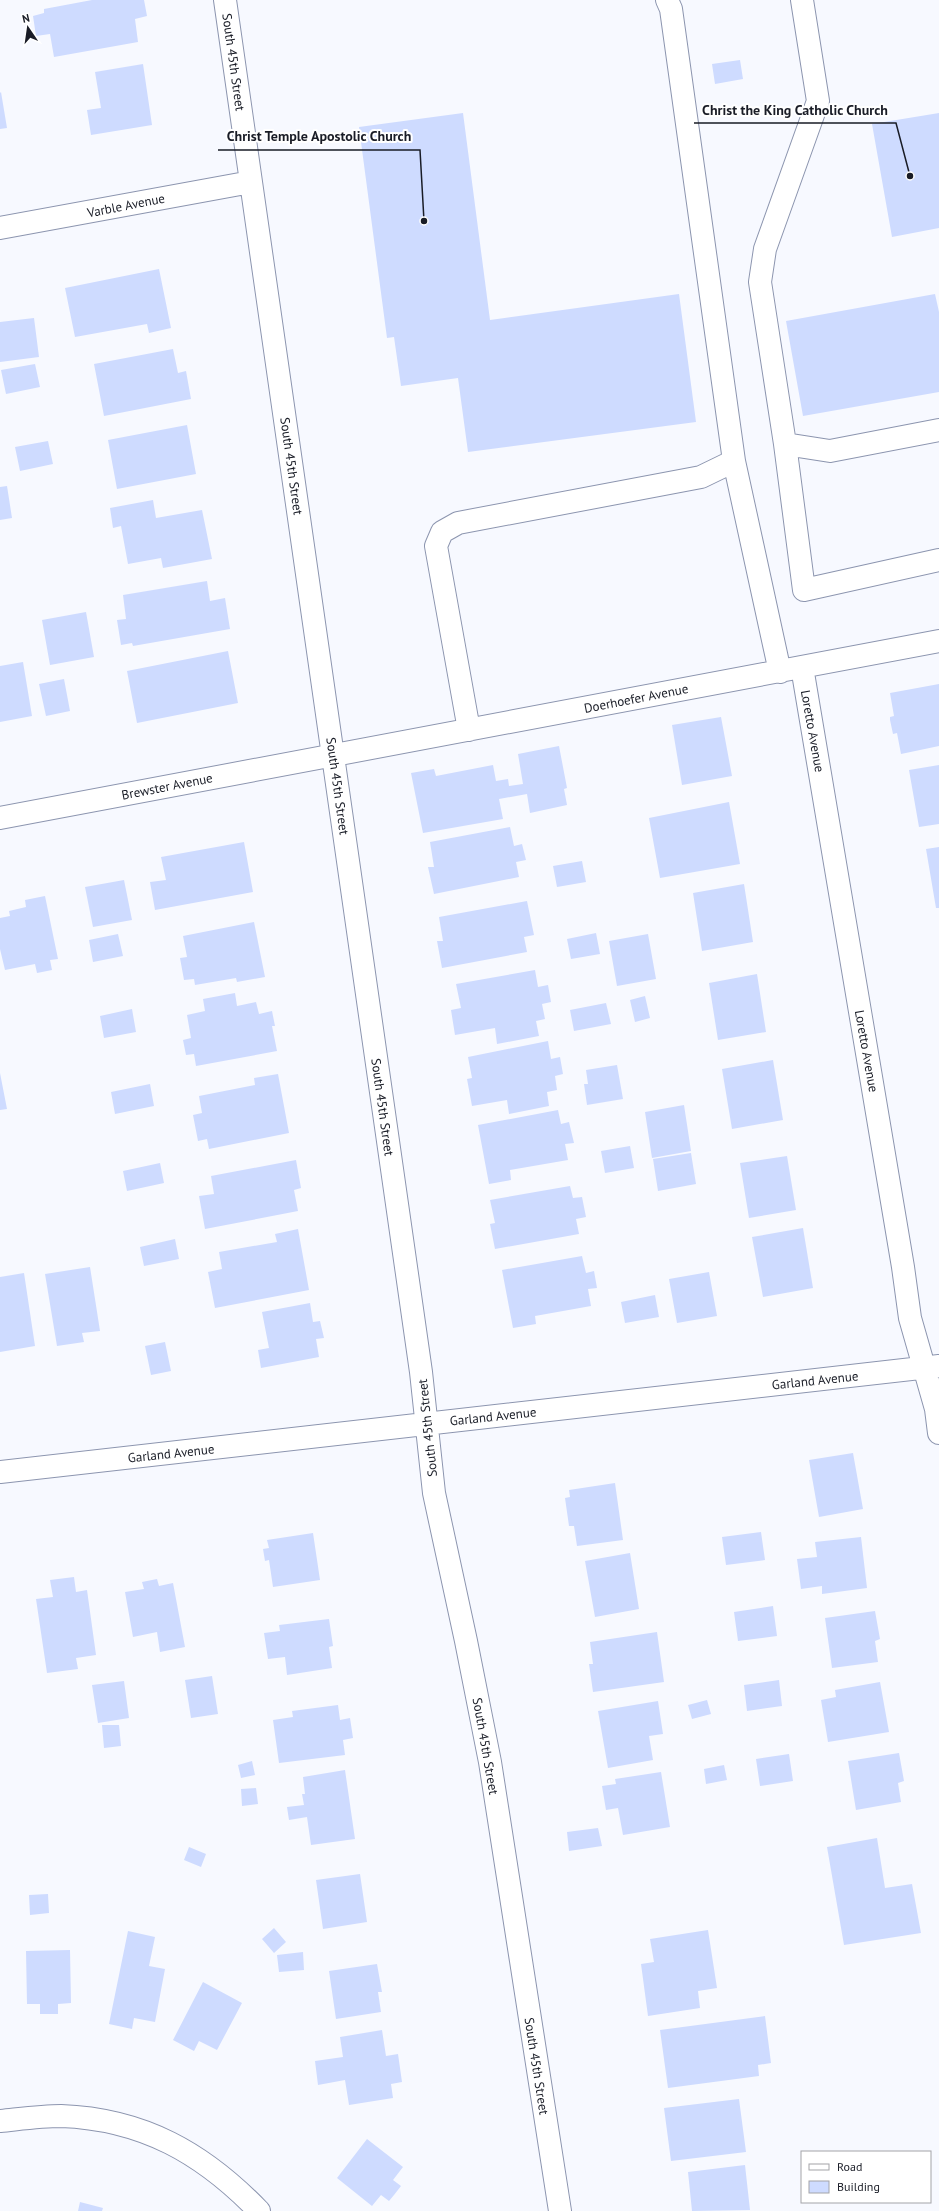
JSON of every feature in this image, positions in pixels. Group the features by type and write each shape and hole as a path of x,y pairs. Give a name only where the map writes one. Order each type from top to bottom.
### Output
{"street":[{"name":"South 45th Street","path":"225,0 421,1372 434,1493 490,1762 560,2211"},
{"path":"668,0 671,9 734,461 780,672"},
{"path":"802,0 818,101 765,249 760,282 785,444 804,590 939,560"},
{"name":"Varble Avenue","path":"0,228 251,182"},
{"path":"785,444 830,451 939,430"},
{"path":"470,730 436,546 442,532 458,523 701,477 734,461"},
{"name":"Doerhoefer Avenue","path":"334,755 939,641"},
{"name":"Loretto Avenue","path":"802,667 903,1267 910,1318 932,1367 939,1432"},
{"name":"Brewster Avenue","path":"0,818 334,755"},
{"name":"Garland Avenue","path":"0,1472 932,1367"},
{"path":"0,2121 60,2116 98,2120 135,2128 170,2142 204,2161 235,2186 259,2211"}],"building":[{"path":"92,0 144,0 147,16 135,19 138,42 54,57 50,34 36,36 33,16 44,13 44,9"},
{"path":"740,60 743,79 715,84 712,64"},
{"path":"143,64 152,125 91,135 87,110 101,108 95,72"},
{"path":"1,92 7,128 0,129 0,93"},
{"path":"463,113 490,320 679,294 696,422 468,452 458,378 401,386 394,337 387,338 359,127"},
{"path":"939,113 939,228 892,237 872,124"},
{"path":"159,269 171,328 149,333 147,324 75,337 65,288"},
{"path":"935,294 939,312 939,392 803,416 786,321"},
{"path":"34,318 39,357 0,362 0,322"},
{"path":"173,349 178,373 186,371 191,399 104,416 94,364"},
{"path":"35,364 40,387 6,394 1,370"},
{"path":"187,425 196,474 117,489 108,440"},
{"path":"48,441 53,464 20,471 15,447"},
{"path":"7,486 12,518 0,520 0,487"},
{"path":"153,500 156,518 202,510 212,559 163,568 161,558 128,564 121,526 113,528 110,508"},
{"path":"207,581 210,601 225,598 230,629 133,646 132,643 121,645 117,620 126,619 123,595"},
{"path":"86,612 94,657 50,665 42,620"},
{"path":"228,651 238,703 137,723 127,671"},
{"path":"23,662 32,716 0,722 0,666"},
{"path":"64,679 70,711 46,716 39,684"},
{"path":"939,684 939,746 901,754 897,733 893,734 890,720 890,717 894,716 890,693"},
{"path":"721,717 732,776 682,785 672,725"},
{"path":"559,746 567,788 564,789 567,805 530,813 527,794 499,799 503,819 423,833 411,773 434,769 436,776 493,765 496,781 508,779 509,786 523,784 518,754"},
{"path":"939,765 939,824 919,827 909,770"},
{"path":"729,802 740,864 660,878 649,818"},
{"path":"510,827 514,846 522,844 526,860 516,862 519,877 434,894 428,867 434,867 430,842"},
{"path":"244,842 253,892 155,910 150,882 166,880 161,857"},
{"path":"939,847 939,908 936,908 926,849"},
{"path":"582,861 586,882 557,887 553,866"},
{"path":"124,880 132,920 93,927 85,887"},
{"path":"744,884 753,942 702,951 693,893"},
{"path":"45,896 58,959 50,960 52,970 37,973 35,964 5,970 0,949 0,918 10,916 9,911 26,907 25,900"},
{"path":"527,901 534,935 524,937 527,952 442,968 437,941 443,941 439,917"},
{"path":"254,922 265,977 237,982 236,978 195,985 194,979 184,980 180,958 187,957 183,936"},
{"path":"596,933 600,954 571,959 567,939"},
{"path":"118,934 123,956 93,962 89,940"},
{"path":"648,934 656,979 617,986 609,941"},
{"path":"535,970 538,987 548,985 551,1002 542,1004 545,1019 536,1021 539,1036 497,1044 495,1028 455,1035 451,1010 461,1008 456,984"},
{"path":"757,974 766,1032 718,1040 709,983"},
{"path":"235,993 237,1006 256,1002 259,1014 272,1011 275,1026 272,1026 277,1051 196,1066 194,1054 186,1055 183,1040 191,1038 187,1015 205,1011 203,999"},
{"path":"645,996 650,1018 635,1022 630,1000"},
{"path":"606,1003 611,1024 574,1031 570,1010"},
{"path":"132,1009 136,1032 104,1038 100,1016"},
{"path":"548,1041 551,1059 560,1057 563,1074 555,1076 557,1090 547,1092 549,1106 509,1114 507,1100 472,1106 467,1079 472,1078 468,1057"},
{"path":"773,1060 783,1120 732,1129 722,1069"},
{"path":"617,1065 623,1099 587,1105 584,1084 588,1084 586,1070"},
{"path":"0,1073 7,1109 0,1110"},
{"path":"278,1074 289,1133 209,1149 207,1139 198,1141 193,1115 202,1113 199,1096 255,1085 254,1078"},
{"path":"150,1084 154,1106 115,1114 111,1092"},
{"path":"684,1105 691,1151 652,1158 645,1112"},
{"path":"558,1110 561,1124 569,1122 574,1143 565,1144 568,1160 510,1170 511,1180 489,1184 478,1125"},
{"path":"630,1146 634,1168 605,1173 601,1151"},
{"path":"691,1153 696,1184 658,1191 653,1159"},
{"path":"787,1156 796,1210 749,1218 740,1163"},
{"path":"296,1160 301,1188 294,1190 298,1211 205,1229 199,1196 214,1194 211,1176"},
{"path":"160,1163 164,1183 127,1191 123,1171"},
{"path":"570,1186 573,1198 582,1197 586,1217 576,1219 579,1234 495,1249 490,1224 495,1223 490,1200"},
{"path":"803,1228 813,1288 763,1297 752,1237"},
{"path":"298,1229 309,1290 215,1308 208,1272 222,1269 219,1252 277,1242 275,1234"},
{"path":"175,1239 179,1259 144,1266 140,1247"},
{"path":"582,1256 586,1273 594,1271 597,1288 588,1289 591,1306 535,1316 536,1324 513,1328 502,1270"},
{"path":"90,1267 100,1331 82,1333 84,1342 57,1346 45,1274"},
{"path":"709,1272 717,1316 677,1323 669,1279"},
{"path":"24,1273 35,1346 0,1352 0,1277"},
{"path":"655,1295 659,1317 625,1323 621,1302"},
{"path":"310,1303 313,1322 320,1321 324,1338 316,1339 319,1357 261,1368 258,1350 269,1348 262,1312"},
{"path":"165,1342 171,1371 151,1375 145,1346"},
{"path":"853,1453 863,1509 819,1517 809,1460"},
{"path":"615,1483 623,1540 577,1546 574,1526 569,1526 565,1498 570,1497 569,1490"},
{"path":"761,1532 765,1560 726,1565 722,1537"},
{"path":"313,1533 320,1580 273,1587 269,1560 265,1561 263,1549 269,1548 267,1540"},
{"path":"861,1537 867,1588 822,1594 822,1586 801,1589 797,1559 817,1557 815,1542"},
{"path":"630,1553 639,1609 595,1617 585,1561"},
{"path":"74,1577 76,1592 87,1590 96,1655 76,1658 78,1669 47,1673 36,1599 53,1597 50,1580"},
{"path":"157,1579 159,1586 173,1583 185,1647 160,1652 157,1632 133,1637 125,1592 144,1589 142,1582"},
{"path":"773,1606 777,1636 738,1641 734,1612"},
{"path":"875,1611 880,1639 875,1641 878,1662 832,1668 825,1618"},
{"path":"329,1619 333,1646 329,1647 332,1668 287,1675 285,1657 268,1659 264,1633 280,1631 279,1625"},
{"path":"657,1632 664,1682 593,1692 589,1664 593,1664 590,1642"},
{"path":"212,1676 218,1714 191,1718 185,1680"},
{"path":"779,1680 782,1706 747,1711 744,1685"},
{"path":"124,1681 129,1718 98,1723 92,1685"},
{"path":"880,1682 889,1732 828,1742 821,1700 836,1697 835,1690"},
{"path":"707,1700 711,1714 692,1719 688,1705"},
{"path":"658,1701 663,1734 649,1736 653,1760 608,1768 598,1711"},
{"path":"338,1705 340,1720 350,1718 353,1738 343,1740 345,1755 279,1763 273,1720 293,1717 292,1711"},
{"path":"102,1725 119,1725 121,1746 104,1748"},
{"path":"899,1753 904,1781 898,1783 901,1802 856,1810 848,1761"},
{"path":"789,1754 793,1781 760,1786 756,1759"},
{"path":"252,1761 255,1775 241,1778 238,1765"},
{"path":"724,1765 727,1780 706,1784 704,1769"},
{"path":"345,1770 355,1839 311,1845 307,1817 289,1820 287,1807 304,1805 302,1794 305,1794 303,1777"},
{"path":"661,1772 670,1827 623,1835 618,1808 606,1810 602,1786 616,1784 615,1779"},
{"path":"256,1788 258,1804 242,1806 241,1789"},
{"path":"598,1828 602,1846 569,1851 567,1832"},
{"path":"877,1838 885,1888 912,1884 921,1933 844,1945 827,1847"},
{"path":"189,1847 206,1854 201,1867 184,1860"},
{"path":"360,1874 367,1922 323,1929 316,1880"},
{"path":"48,1894 49,1913 30,1915 29,1895"},
{"path":"274,1928 286,1942 274,1953 262,1939"},
{"path":"708,1930 717,1988 698,1991 700,2008 648,2016 641,1964 654,1962 650,1939"},
{"path":"128,1931 155,1937 149,1966 165,1969 155,2022 134,2018 132,2029 109,2024"},
{"path":"70,1950 71,2003 58,2004 58,2014 40,2014 40,2004 27,2004 26,1951"},
{"path":"303,1952 304,1970 279,1972 277,1955"},
{"path":"377,1964 382,1992 378,1992 381,2012 336,2019 329,1971"},
{"path":"203,1982 242,2003 217,2050 199,2041 194,2051 173,2040"},
{"path":"765,2016 771,2063 758,2065 759,2076 668,2088 660,2030"},
{"path":"382,2030 386,2056 398,2054 402,2082 391,2084 393,2098 349,2105 345,2080 318,2085 315,2061 343,2057 340,2037"},
{"path":"739,2099 746,2152 671,2161 664,2108"},
{"path":"367,2139 403,2167 393,2180 401,2186 394,2195 389,2201 381,2195 372,2206 337,2178"},
{"path":"745,2165 750,2210 692,2211 688,2172"},
{"path":"80,2202 103,2208 102,2211 78,2211"}],"place":[{"name":"Christ the King Catholic Church","path":"910,176"},
{"name":"Christ Temple Apostolic Church","path":"424,221"}]}
